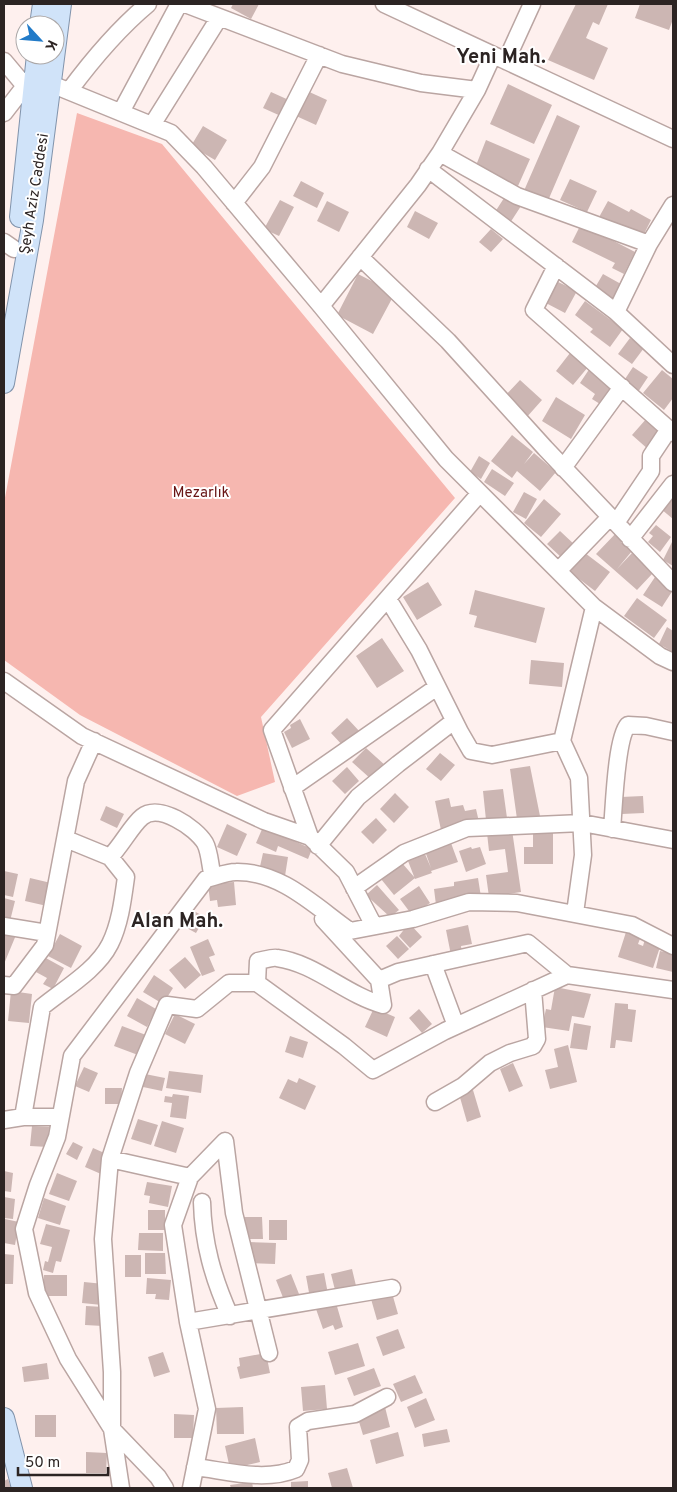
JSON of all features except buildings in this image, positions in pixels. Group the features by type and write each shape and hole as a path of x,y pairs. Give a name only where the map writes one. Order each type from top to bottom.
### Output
{"main road":[{"name":"Şeyh Aziz Caddesi","path":"4,383 33,220 60,88 61,4"},
{"name":"Şeyh Aziz Caddesi","path":"4,308 9,245 32,71"},
{"path":"4,1418 22,1488"}],"street":[{"path":"60,88 88,66 134,16 148,4"},
{"path":"121,112 179,4"},
{"path":"185,4 342,64 421,83 476,90"},
{"path":"384,4 673,139"},
{"path":"321,306 418,185 440,153 476,90 499,58 532,4"},
{"path":"152,125 218,18"},
{"path":"234,202 262,167 320,56"},
{"path":"4,61 32,71 4,112"},
{"path":"60,88 171,132 234,202 446,458 594,607 660,656 673,662"},
{"path":"440,153 517,196 649,244"},
{"path":"428,169 616,312 673,365"},
{"path":"616,312 649,244 673,204"},
{"path":"360,257 448,341 563,468 673,583"},
{"path":"556,266 534,310 671,431 651,456 652,471 613,520 558,571"},
{"path":"563,468 622,387"},
{"path":"630,539 673,484"},
{"path":"314,842 292,788 272,730 480,493"},
{"path":"388,599 419,650 454,721 472,751 492,755 562,741"},
{"path":"575,913 583,855 579,778 562,741 594,607"},
{"path":"4,681 94,741 314,842 346,872 374,926"},
{"path":"292,788 437,687"},
{"path":"314,842 358,798 454,721"},
{"path":"612,829 620,746 624,729 628,725 646,726 673,732"},
{"path":"4,985 14,986 44,945 76,781 94,741"},
{"path":"110,857 143,816 154,812 166,813 197,835 205,844 213,877"},
{"path":"354,888 404,853 467,828 582,823 673,840"},
{"path":"23,1117 42,1007 84,975 109,945 120,915 126,877 110,857 66,839"},
{"path":"165,1488 158,1477 112,1429 68,1359 37,1293 24,1229 38,1185 57,1137 72,1056 206,879 235,872 259,876 293,888 350,931 364,930 374,926 413,919 469,902 517,903 632,925 673,946"},
{"path":"257,983 258,961 276,958 302,966 365,1000 383,1005 379,980 293,888"},
{"path":"4,926 47,933"},
{"path":"379,980 398,972 528,943 566,975 673,990"},
{"path":"433,964 456,1026"},
{"path":"121,1488 112,1429 112,1372 103,1239 110,1159 138,1073 167,1005 197,1008 229,983 257,983 374,1070 456,1026 566,975"},
{"path":"435,1102 463,1086 490,1063 510,1053 533,1046 537,1039 533,990"},
{"path":"4,1120 23,1117 60,1117"},
{"path":"191,1488 207,1409 188,1322 173,1225 190,1177 225,1141 234,1212 269,1354"},
{"path":"110,1159 190,1177"},
{"path":"202,1202 203,1232 208,1259 230,1316"},
{"path":"188,1322 392,1288"},
{"path":"195,1468 254,1475 283,1474 296,1469 300,1460 298,1427 308,1421 355,1414 388,1397"}],"green space":[{"name":"Mezarlık","path":"77,113 162,144 455,498 261,717 275,782 237,796 80,715 4,660 4,503"}],"district":[{"name":"Yeni Mah.","path":"501,58"},
{"name":"Alan Mah.","path":"177,922"}]}
